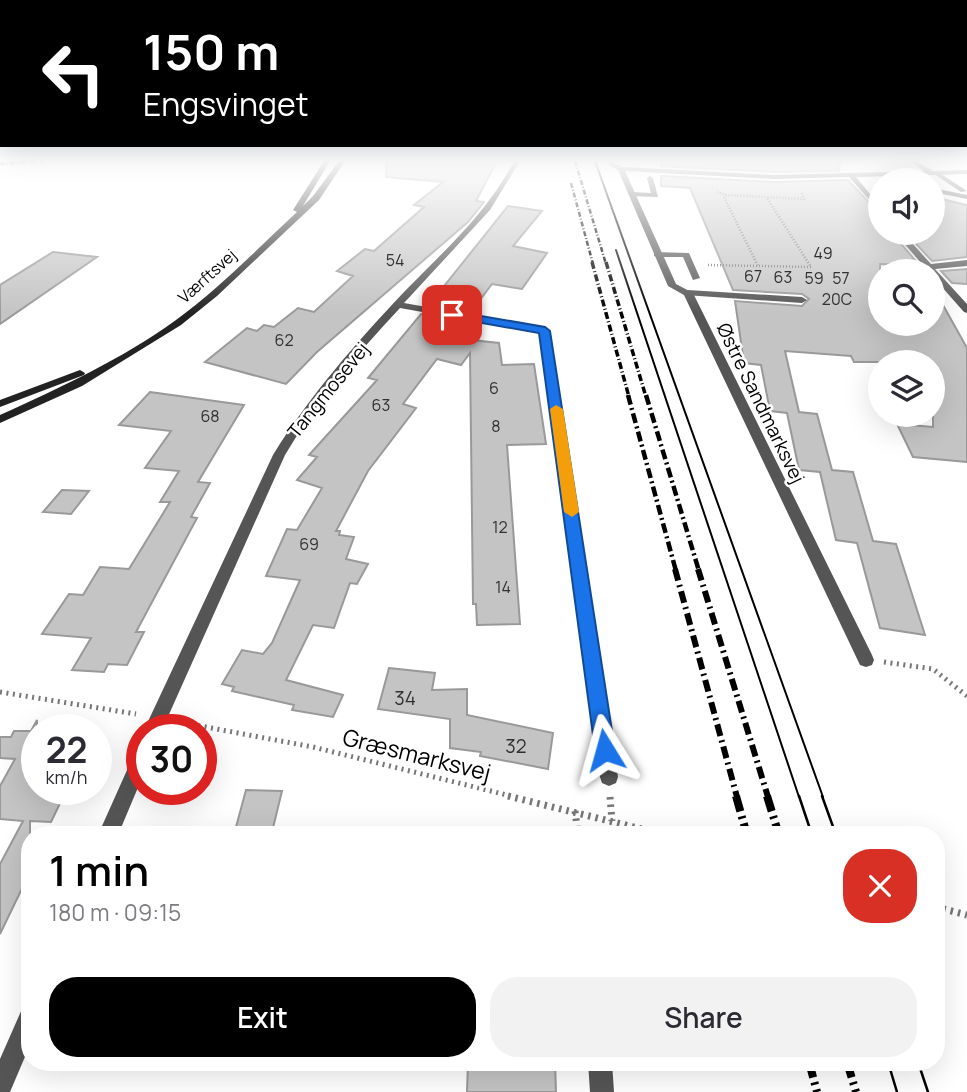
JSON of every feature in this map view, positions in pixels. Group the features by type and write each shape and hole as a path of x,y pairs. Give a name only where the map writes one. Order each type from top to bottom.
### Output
{"street":[{"name":"Værftsvej","path":"295,216 297,212"},
{"name":"Værftsvej","path":"0,419 78,384 178,323 214,294 300,212"},
{"name":"Tangmosevej","path":"161,714 279,455 297,423 398,305 485,212"},
{"name":"Østre Sandmarksvej","path":"639,212 672,286 688,293 866,660"},
{"path":"910,245 922,259"},
{"path":"657,254 684,250 696,278"},
{"path":"945,265 967,262"},
{"path":"945,285 967,310"},
{"path":"688,293 802,300"},
{"path":"398,305 545,331 609,777"},
{"name":"Værftsvej","path":"0,404 132,350"},
{"path":"112,826 126,793"},
{"path":"0,1087 21,1038"},
{"path":"601,1071 602,1092"}],"path":[{"path":"731,212 758,266"},
{"path":"690,264 811,267 776,212"},
{"path":"866,660 933,668 967,696"},
{"name":"Græsmarksvej","path":"0,692 126,718"},
{"name":"Græsmarksvej","path":"217,733 313,747 632,826"},
{"path":"575,811 577,826"},
{"path":"945,909 967,915"}],"building":[{"path":"418,212 476,212 468,222 317,352 286,384 205,362 247,328 257,331 264,325 274,327 298,308 314,312 353,276 337,271 365,249 374,251"},
{"path":"503,212 541,212 513,246 547,253 522,289 492,284 471,312 429,305"},
{"path":"700,212 868,212 868,245 902,245 914,259 868,259 868,336 945,336 945,309 967,348 967,462 913,457 898,427 945,427 945,350 868,350 868,362 854,362 851,356 785,351 799,412 817,414 832,470 853,472 873,541 896,544 925,635 880,628 857,543 836,540 820,472 799,470 787,413 770,411 761,365 744,363 735,301 802,306 809,299 802,294 733,290"},
{"path":"945,212 967,212 967,257 930,259 917,245 945,245"},
{"path":"53,252 97,257 0,324 0,285"},
{"path":"967,269 967,284 952,283 945,275 945,271"},
{"path":"421,314 464,322 453,338 499,343 502,365 534,364 546,444 507,445 520,624 477,625 476,604 473,604 470,353 461,365 437,359 403,404 416,408 368,471 336,531 340,531 339,535 354,537 346,559 368,564 357,584 350,583 334,628 313,625 286,680 343,695 333,717 292,710 294,705 232,691 234,687 222,684 242,650 263,654 272,643 300,580 266,576 287,529 297,530 322,488 297,480 317,457 309,455 377,380 368,378"},
{"path":"150,392 244,405 198,482 210,483 191,517 197,518 136,632 144,632 127,665 108,664 104,672 72,670 91,638 42,634 69,594 83,595 100,567 129,569 170,502 160,502 179,471 145,468 171,431 119,425"},
{"path":"62,490 89,491 71,514 43,512"},
{"path":"389,668 435,673 432,690 467,689 467,715 553,733 548,769 480,756 481,752 450,748 450,719 378,709"},
{"path":"14,731 21,731 21,805 59,805 51,822 30,821 30,826 21,826 21,891 0,934 0,864 23,821 0,819 0,786 15,759 0,758 0,737 11,737"},
{"path":"246,790 282,791 273,826 236,826"},
{"path":"468,1071 555,1071 556,1092 467,1092"}],"tram line":[{"path":"613,212 823,797"},
{"path":"616,250 799,797"},
{"path":"799,796 809,826"},
{"path":"822,796 833,826"},
{"path":"891,1071 897,1092"},
{"path":"921,1071 928,1092"}],"railway":[{"path":"579,212 593,264"},
{"path":"590,212 606,264"},
{"path":"592,262 629,397"},
{"path":"606,262 646,397"},
{"path":"628,395 676,571"},
{"path":"646,395 699,571"},
{"path":"675,569 737,797"},
{"path":"698,569 768,797"},
{"path":"736,796 744,826"},
{"path":"767,796 776,826"},
{"path":"811,1071 817,1092"},
{"path":"850,1071 856,1092"}],"slow traffic":[{"path":"556,409 572,512"}],"route":[{"path":"452,315 545,331 605,750"}]}
